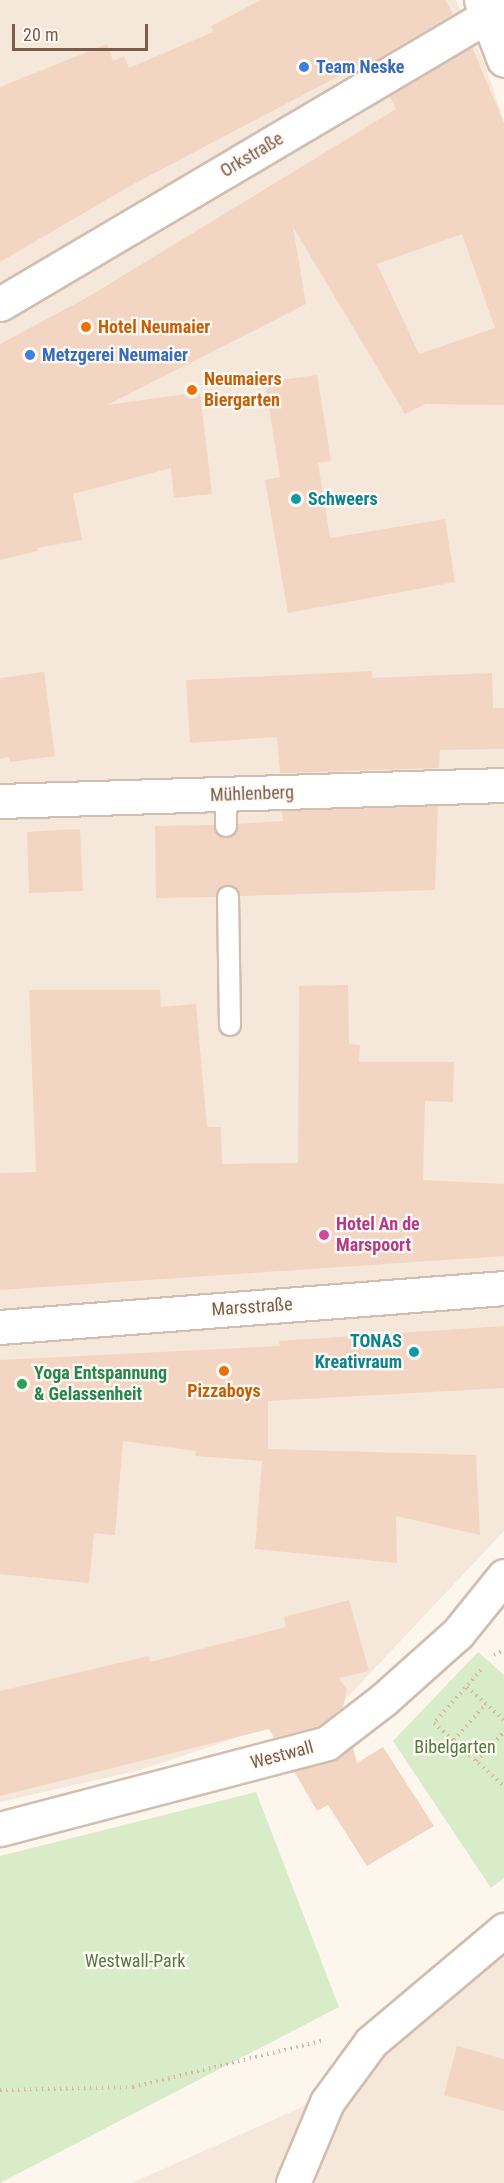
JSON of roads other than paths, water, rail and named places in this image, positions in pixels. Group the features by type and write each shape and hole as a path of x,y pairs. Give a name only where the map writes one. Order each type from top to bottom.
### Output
{"street":[{"path":"491,7 504,60"},
{"name":"Orkstraße","path":"0,304 491,7"},
{"name":"Mühlenberg","path":"0,801 226,810 504,785"},
{"name":"Marsstraße","path":"0,1327 504,1288"},
{"name":"Westwall","path":"0,1829 327,1743 383,1700 458,1633 504,1576"},
{"path":"292,2183 327,2103 370,2042 504,1930"}],"lane":[{"path":"228,897 230,1025"}],"place":[{"name":"Team Neske","path":"304,67"},
{"name":"Hotel Neumaier","path":"86,327"},
{"name":"Metzgerei Neumaier","path":"30,355"},
{"name":"Neumaiers Biergarten","path":"192,390"},
{"name":"Schweers","path":"296,499"},
{"name":"Hotel An de Marspoort","path":"324,1235"},
{"name":"TONAS Kreativraum","path":"414,1352"},
{"name":"Pizzaboys","path":"224,1371"},
{"name":"Yoga Entspannung & Gelassenheit","path":"22,1384"}],"park label":[{"name":"Bibelgarten","path":"455,1747"},
{"name":"Westwall-Park","path":"135,1961"}]}
